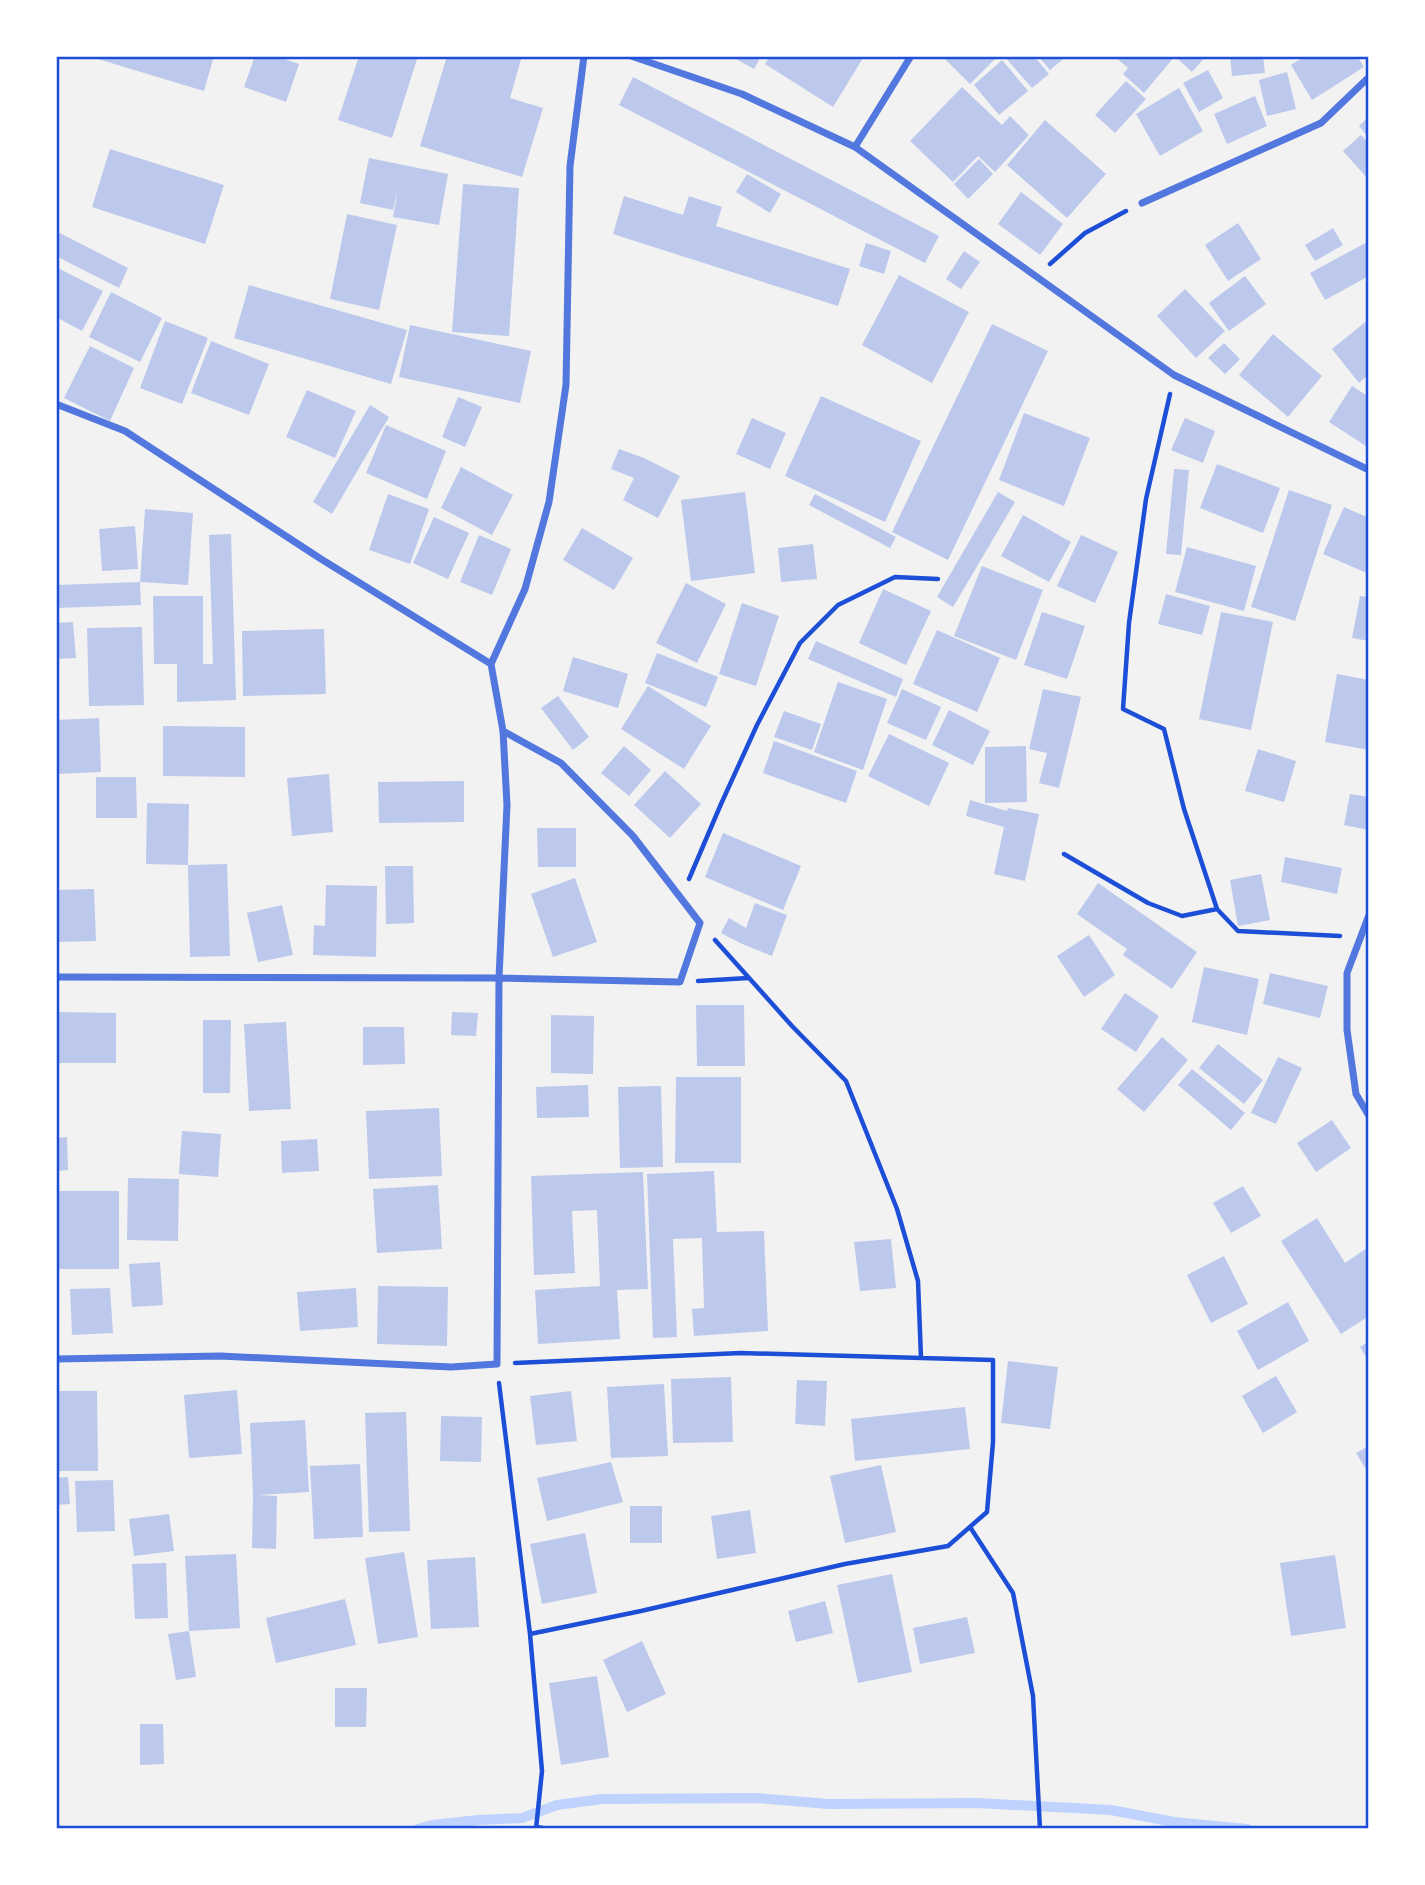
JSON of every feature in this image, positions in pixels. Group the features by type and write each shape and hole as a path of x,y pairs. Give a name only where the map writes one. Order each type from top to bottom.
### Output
{"street":[{"path":"56,1359 220,1356 450,1367 497,1364 499,978 506,805 503,730 491,664 525,589 549,502 566,385 570,166 584,56"},
{"path":"631,56 742,94 855,147 1174,375 1369,470"},
{"path":"855,147 911,56"},
{"path":"1142,203 1321,123 1369,77"},
{"path":"56,404 125,431 321,559 491,664"},
{"path":"56,977 499,978 680,982 699,923 633,836 562,763 503,730"},
{"path":"1369,915 1347,973 1347,1030 1356,1094 1369,1116"}],"path":[{"path":"1036,277 1085,233 1142,203"},
{"path":"1174,375 1146,499 1129,623 1123,709 1164,729 1184,809 1217,909 1238,931 1361,937"},
{"path":"681,899 757,725 800,643 838,605 895,577 938,579"},
{"path":"1064,854 1148,903 1182,916 1217,909"},
{"path":"699,923 846,1081 897,1209 918,1281 921,1358"},
{"path":"680,982 748,978"},
{"path":"530,1634 845,1564 948,1546 986,1512 993,1442 993,1360 741,1353 497,1364 530,1634 542,1771 536,1828 548,1829"},
{"path":"970,1527 1013,1593 1033,1696 1040,1829"}],"building":[{"path":"88,56 214,56 204,91"},
{"path":"255,56 276,56 299,64 286,102 244,87"},
{"path":"359,56 418,56 392,138 338,120"},
{"path":"447,56 522,56 510,98 543,108 522,177 420,146"},
{"path":"738,56 761,56 754,69 736,59"},
{"path":"770,56 863,58 833,107 765,64"},
{"path":"942,56 998,56 970,84"},
{"path":"1004,56 1034,56 1049,74 1032,88"},
{"path":"1038,56 1067,56 1050,70"},
{"path":"1114,56 1175,56 1144,93 1123,74 1128,68"},
{"path":"1206,56 1192,72 1177,58"},
{"path":"1230,56 1263,56 1265,73 1232,76"},
{"path":"1305,56 1357,56 1364,67 1312,100 1291,65"},
{"path":"1002,60 1028,91 999,115 974,85"},
{"path":"1208,70 1223,98 1199,112 1183,83"},
{"path":"1287,72 1296,109 1267,116 1259,80"},
{"path":"633,77 939,236 925,263 619,105"},
{"path":"1126,81 1146,99 1115,133 1095,115"},
{"path":"962,87 1002,125 1010,116 1029,135 995,172 978,156 953,182 910,141"},
{"path":"1179,88 1203,131 1160,156 1136,114"},
{"path":"1255,96 1267,126 1227,144 1214,114"},
{"path":"1369,116 1369,138 1359,126"},
{"path":"1045,120 1106,174 1067,218 1007,165"},
{"path":"1361,135 1369,144 1369,180 1343,151"},
{"path":"110,149 224,185 205,244 92,207"},
{"path":"369,158 448,174 439,225 393,217 398,188 393,210 360,203"},
{"path":"979,159 993,174 968,199 954,184"},
{"path":"747,174 781,194 770,213 736,192"},
{"path":"463,184 519,188 509,336 452,332"},
{"path":"1021,192 1063,224 1040,255 998,224"},
{"path":"624,196 683,215 689,196 722,207 716,226 850,269 838,306 613,234"},
{"path":"347,214 397,225 379,310 330,299"},
{"path":"1238,223 1261,259 1228,281 1205,245"},
{"path":"1333,228 1343,245 1315,261 1305,245"},
{"path":"56,231 128,268 119,288 56,256"},
{"path":"1369,241 1369,276 1325,300 1310,273"},
{"path":"866,243 891,251 884,274 859,266"},
{"path":"964,251 980,262 961,289 946,279"},
{"path":"56,267 103,291 82,331 56,317"},
{"path":"899,275 969,312 932,383 862,345"},
{"path":"1245,276 1266,304 1229,331 1209,303"},
{"path":"249,285 407,330 391,384 234,338"},
{"path":"1185,289 1225,331 1196,358 1157,316"},
{"path":"111,292 162,318 140,362 89,337"},
{"path":"1369,319 1369,374 1359,383 1332,349"},
{"path":"165,321 208,338 182,404 140,388"},
{"path":"992,324 1048,351 948,560 892,532"},
{"path":"410,325 531,351 520,403 399,377"},
{"path":"1273,334 1322,376 1288,417 1239,375"},
{"path":"211,341 269,364 249,415 191,393"},
{"path":"1224,343 1240,359 1225,374 1208,358"},
{"path":"90,346 134,368 110,421 64,398"},
{"path":"1352,386 1369,397 1369,448 1329,422"},
{"path":"307,390 356,411 335,458 286,437"},
{"path":"821,396 921,441 885,522 785,476"},
{"path":"458,397 482,407 465,447 442,437"},
{"path":"370,405 389,417 332,514 313,502"},
{"path":"1024,413 1090,438 1064,506 999,480"},
{"path":"752,418 786,433 770,469 736,454"},
{"path":"1185,418 1215,431 1203,463 1171,450"},
{"path":"386,425 446,451 427,499 366,473"},
{"path":"619,449 680,476 658,518 623,500 634,478 611,469"},
{"path":"1217,464 1280,488 1263,533 1200,508"},
{"path":"461,467 513,495 492,535 441,508"},
{"path":"1174,469 1189,470 1181,555 1166,554"},
{"path":"1289,490 1332,505 1295,621 1251,607"},
{"path":"745,492 755,573 691,581 681,500"},
{"path":"998,492 1015,502 953,607 937,597"},
{"path":"388,494 429,509 410,564 369,550"},
{"path":"815,494 896,537 890,548 809,505"},
{"path":"1344,507 1369,518 1369,574 1323,554"},
{"path":"145,509 193,513 188,585 140,582"},
{"path":"1023,515 1071,542 1049,582 1001,556"},
{"path":"434,517 469,533 448,579 413,563"},
{"path":"135,526 138,569 102,571 99,529"},
{"path":"582,528 633,558 614,590 563,560"},
{"path":"231,534 236,700 177,702 177,664 154,664 153,596 203,596 203,664 213,664 209,535"},
{"path":"479,535 511,549 492,595 460,582"},
{"path":"1081,535 1118,552 1095,603 1057,586"},
{"path":"813,544 817,579 781,582 778,548"},
{"path":"1187,547 1256,566 1244,611 1175,592"},
{"path":"982,566 1043,590 1016,660 954,636"},
{"path":"140,582 141,605 56,608 56,585"},
{"path":"686,583 726,604 697,663 656,643"},
{"path":"883,589 931,611 906,665 859,643"},
{"path":"1166,594 1210,606 1202,635 1158,624"},
{"path":"1360,596 1369,597 1369,641 1352,638"},
{"path":"742,603 779,616 756,686 719,674"},
{"path":"1042,612 1085,626 1067,679 1024,665"},
{"path":"1221,612 1273,622 1251,730 1199,719"},
{"path":"73,622 76,658 56,659 56,623"},
{"path":"142,627 144,705 89,706 87,628"},
{"path":"324,629 326,694 243,696 242,631"},
{"path":"937,630 1000,658 977,712 913,684"},
{"path":"816,641 903,679 896,697 808,659"},
{"path":"657,653 718,677 706,707 645,683"},
{"path":"573,657 628,674 618,708 563,691"},
{"path":"1337,674 1369,680 1369,750 1325,742"},
{"path":"838,682 887,699 863,770 814,752"},
{"path":"648,686 711,726 684,769 621,729"},
{"path":"902,689 941,707 926,740 887,723"},
{"path":"1043,689 1081,697 1059,788 1039,783 1047,753 1029,749"},
{"path":"558,696 589,737 573,750 541,708"},
{"path":"949,710 990,731 973,765 932,745"},
{"path":"784,711 821,724 812,750 774,737"},
{"path":"99,718 101,772 56,774 56,720"},
{"path":"163,726 245,727 245,777 163,776"},
{"path":"889,734 949,763 929,806 868,776"},
{"path":"774,741 857,771 846,803 763,773"},
{"path":"624,746 651,770 629,796 601,773"},
{"path":"1026,746 1027,802 985,803 985,747"},
{"path":"1258,749 1296,761 1284,802 1245,791"},
{"path":"665,771 701,804 670,838 634,805"},
{"path":"329,774 333,832 292,836 287,778"},
{"path":"96,777 136,777 137,818 96,818"},
{"path":"464,781 464,822 379,823 378,782"},
{"path":"1350,794 1369,797 1369,830 1344,825"},
{"path":"970,800 1007,811 1008,808 1039,814 1025,881 994,874 1004,827 966,816"},
{"path":"147,803 189,804 188,865 146,864"},
{"path":"537,828 576,828 576,867 538,867"},
{"path":"723,833 801,866 783,910 705,877"},
{"path":"1285,857 1342,868 1337,894 1281,882"},
{"path":"227,864 230,956 190,957 188,865"},
{"path":"385,866 413,866 414,923 386,924"},
{"path":"1261,874 1270,920 1238,926 1230,880"},
{"path":"575,878 597,942 553,957 531,894"},
{"path":"1098,883 1197,952 1172,989 1123,955 1127,949 1077,914"},
{"path":"326,885 377,886 376,957 313,955 314,925 325,926"},
{"path":"94,889 96,941 56,942 56,890"},
{"path":"755,903 787,915 772,956 721,933 729,918 746,928"},
{"path":"282,905 293,955 258,962 247,913"},
{"path":"1089,935 1115,975 1084,997 1057,956"},
{"path":"1204,967 1259,979 1247,1035 1192,1022"},
{"path":"1270,973 1328,986 1320,1018 1263,1004"},
{"path":"1125,993 1159,1016 1136,1052 1101,1029"},
{"path":"696,1005 744,1005 745,1066 697,1066"},
{"path":"56,1012 116,1013 116,1063 56,1063"},
{"path":"452,1012 478,1013 476,1036 451,1035"},
{"path":"551,1015 594,1016 593,1074 551,1073"},
{"path":"203,1020 231,1020 230,1093 203,1093"},
{"path":"286,1022 291,1109 249,1111 244,1024"},
{"path":"363,1027 404,1027 405,1064 363,1065"},
{"path":"1162,1037 1188,1060 1144,1112 1117,1089"},
{"path":"1218,1044 1263,1080 1244,1104 1199,1068"},
{"path":"1278,1057 1302,1068 1276,1124 1251,1113"},
{"path":"1192,1069 1245,1113 1231,1130 1178,1085"},
{"path":"676,1077 741,1077 741,1163 675,1163"},
{"path":"588,1085 589,1117 537,1118 536,1087"},
{"path":"661,1086 663,1167 620,1168 618,1087"},
{"path":"439,1108 442,1176 369,1179 366,1111"},
{"path":"1332,1120 1351,1148 1316,1172 1297,1143"},
{"path":"182,1131 221,1134 218,1177 179,1174"},
{"path":"67,1137 68,1170 56,1171 56,1138"},
{"path":"317,1139 319,1171 282,1173 281,1141"},
{"path":"714,1171 717,1232 764,1231 768,1331 694,1336 692,1309 704,1308 702,1238 673,1239 677,1337 653,1338 647,1174"},
{"path":"643,1172 648,1289 617,1290 620,1339 538,1344 535,1290 600,1286 597,1210 572,1211 575,1273 534,1275 531,1176"},
{"path":"128,1178 179,1179 178,1241 127,1240"},
{"path":"438,1185 442,1249 377,1253 373,1189"},
{"path":"1243,1186 1261,1216 1231,1233 1213,1203"},
{"path":"56,1191 119,1191 119,1269 56,1269"},
{"path":"1317,1218 1345,1263 1367,1248 1369,1251 1369,1316 1341,1334 1281,1241"},
{"path":"891,1239 896,1288 860,1291 854,1242"},
{"path":"1224,1256 1248,1304 1211,1323 1187,1275"},
{"path":"160,1262 163,1305 132,1307 129,1264"},
{"path":"378,1286 448,1287 447,1346 377,1344"},
{"path":"110,1288 113,1333 72,1335 70,1289"},
{"path":"356,1288 358,1327 300,1331 297,1292"},
{"path":"1288,1302 1309,1341 1258,1370 1237,1331"},
{"path":"1369,1341 1369,1362 1360,1347"},
{"path":"1008,1361 1058,1367 1050,1429 1001,1423"},
{"path":"1276,1376 1297,1412 1263,1433 1242,1396"},
{"path":"731,1377 733,1442 673,1443 671,1379"},
{"path":"797,1380 827,1381 825,1426 795,1424"},
{"path":"664,1384 668,1456 611,1458 607,1387"},
{"path":"237,1390 242,1454 189,1458 184,1395"},
{"path":"56,1391 97,1391 98,1471 56,1471"},
{"path":"571,1391 577,1441 536,1445 530,1396"},
{"path":"965,1407 970,1449 855,1461 851,1419"},
{"path":"406,1412 410,1531 369,1532 365,1413"},
{"path":"441,1416 482,1417 481,1462 440,1461"},
{"path":"305,1420 309,1492 258,1495 277,1496 276,1549 252,1548 250,1423"},
{"path":"1369,1446 1369,1474 1356,1453"},
{"path":"611,1462 623,1502 547,1521 537,1478"},
{"path":"360,1464 363,1537 314,1539 310,1466"},
{"path":"881,1465 896,1532 845,1543 830,1476"},
{"path":"68,1477 70,1504 56,1505 56,1478"},
{"path":"113,1480 115,1531 77,1532 75,1481"},
{"path":"630,1506 662,1506 662,1543 630,1543"},
{"path":"750,1510 756,1553 717,1559 711,1516"},
{"path":"169,1514 174,1551 134,1556 129,1519"},
{"path":"585,1533 597,1593 542,1604 530,1544"},
{"path":"404,1552 418,1637 378,1644 365,1558"},
{"path":"236,1554 240,1628 189,1631 185,1556"},
{"path":"1335,1555 1346,1628 1291,1636 1280,1563"},
{"path":"475,1557 479,1627 431,1629 427,1560"},
{"path":"166,1563 168,1618 135,1619 132,1564"},
{"path":"892,1574 912,1672 858,1683 837,1585"},
{"path":"345,1599 356,1645 276,1663 266,1618"},
{"path":"825,1601 833,1633 796,1642 788,1611"},
{"path":"967,1617 975,1653 920,1664 913,1628"},
{"path":"189,1631 196,1677 176,1680 168,1634"},
{"path":"642,1641 666,1694 627,1712 603,1660"},
{"path":"597,1676 609,1757 561,1765 549,1683"},
{"path":"335,1688 367,1688 366,1727 335,1727"},
{"path":"140,1724 163,1724 164,1764 140,1765"}],"waterway":[{"path":"418,1829 478,1820 522,1818 557,1805 602,1799 757,1798 829,1804 977,1803 1111,1810 1174,1822 1247,1829"}]}
